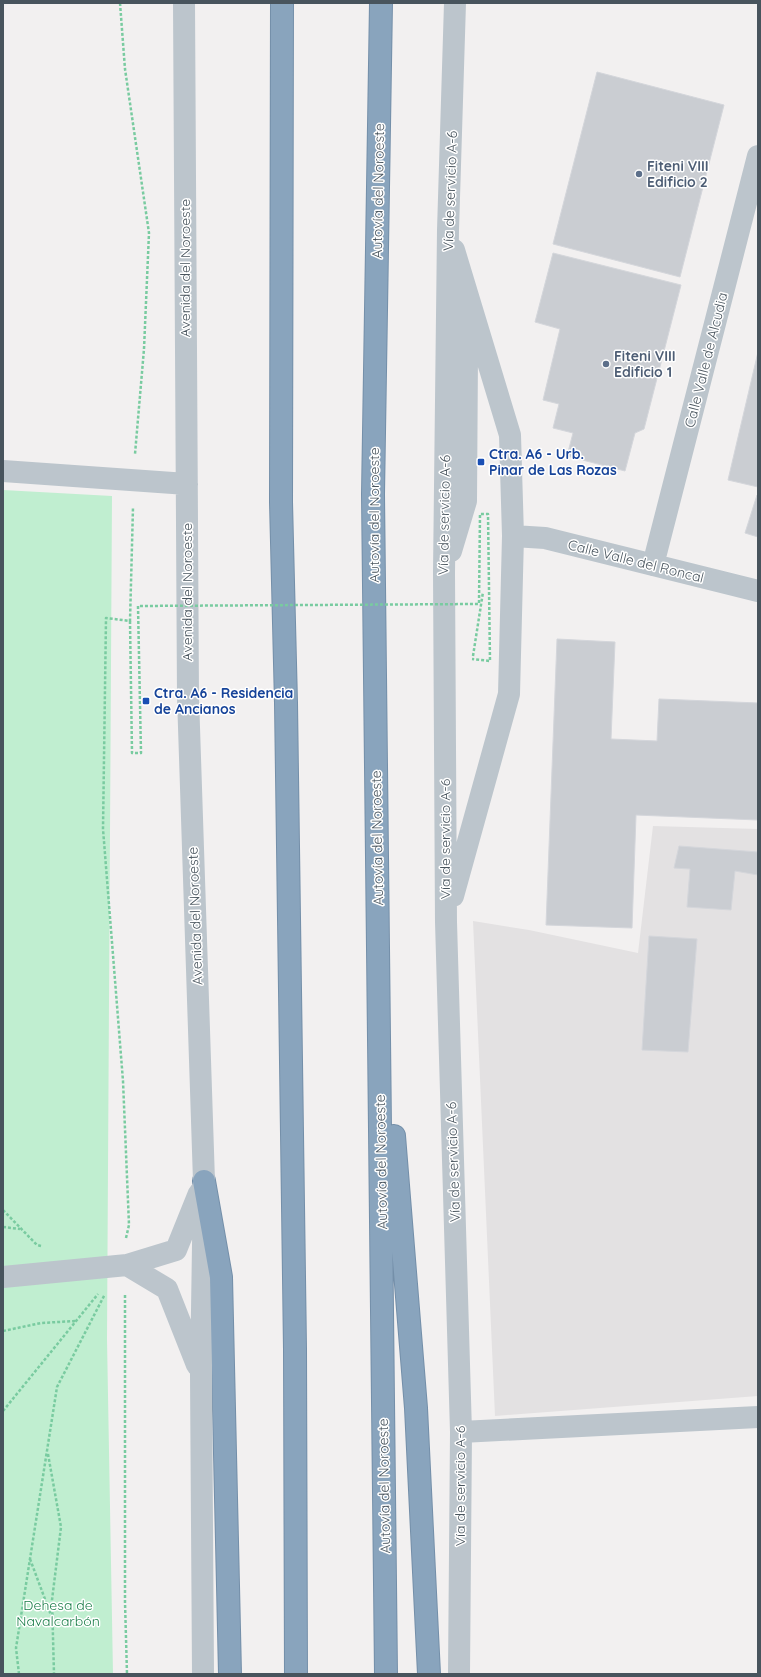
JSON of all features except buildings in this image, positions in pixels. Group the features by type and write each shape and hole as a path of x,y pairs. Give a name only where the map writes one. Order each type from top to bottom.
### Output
{"highway":[{"path":"282,3 281,502 286,703 295,1341 296,1674"},
{"name":"Autovía del Noroeste","path":"381,3 372,494 386,1674"},
{"path":"378,946 416,1408 429,1674"},
{"path":"204,1181 221,1276 230,1674"}],"street":[{"name":"Avenida del Noroeste","path":"184,3 188,697 204,1181"},
{"name":"Vía de servicio A-6","path":"455,3 448,230 444,573 446,922 461,1432 459,1674"},
{"name":"Calle Valle de Alcudia","path":"653,565 758,156"},
{"path":"446,922 509,694 513,536 510,435 448,230"},
{"path":"3,471 187,484"},
{"name":"Calle Valle del Roncal","path":"513,536 545,538 758,591"},
{"path":"3,1277 121,1268 176,1250 204,1181"},
{"path":"203,1674 201,1375 204,1181"},
{"path":"121,1268 167,1289 201,1375"},
{"path":"461,1432 758,1417"}],"path":[{"path":"120,3 125,69 149,233 144,349 133,480 130,622 132,753 141,753 138,606 479,604 480,514 488,514 490,661 472,658"},
{"path":"127,1674 125,1602 124,1294 121,1268 129,1225 123,1081 104,829 106,618 130,622"},
{"path":"3,1210 37,1245 44,1247"},
{"path":"3,1227 22,1229"},
{"path":"3,1411 121,1268"},
{"path":"19,1674 16,1648 57,1387 121,1268"},
{"path":"3,1331 41,1323 76,1321"},
{"path":"47,1451 61,1527 52,1600 54,1674"},
{"path":"30,1558 53,1622"}],"shaded area":[{"path":"653,826 758,829 758,1396 495,1416 473,921 529,930 638,953"}],"green space":[{"name":"Dehesa de Navalcarbón","path":"3,490 112,496 107,1339 113,1674 3,1674"}],"place":[{"name":"Fiteni VIII Edificio 2","path":"639,174"},
{"name":"Fiteni VIII Edificio 1","path":"606,364"},
{"name":"Ctra. A6 - Urb. Pinar de Las Rozas","path":"481,462"},
{"name":"Ctra. A6 - Residencia de Ancianos","path":"146,701"}]}
